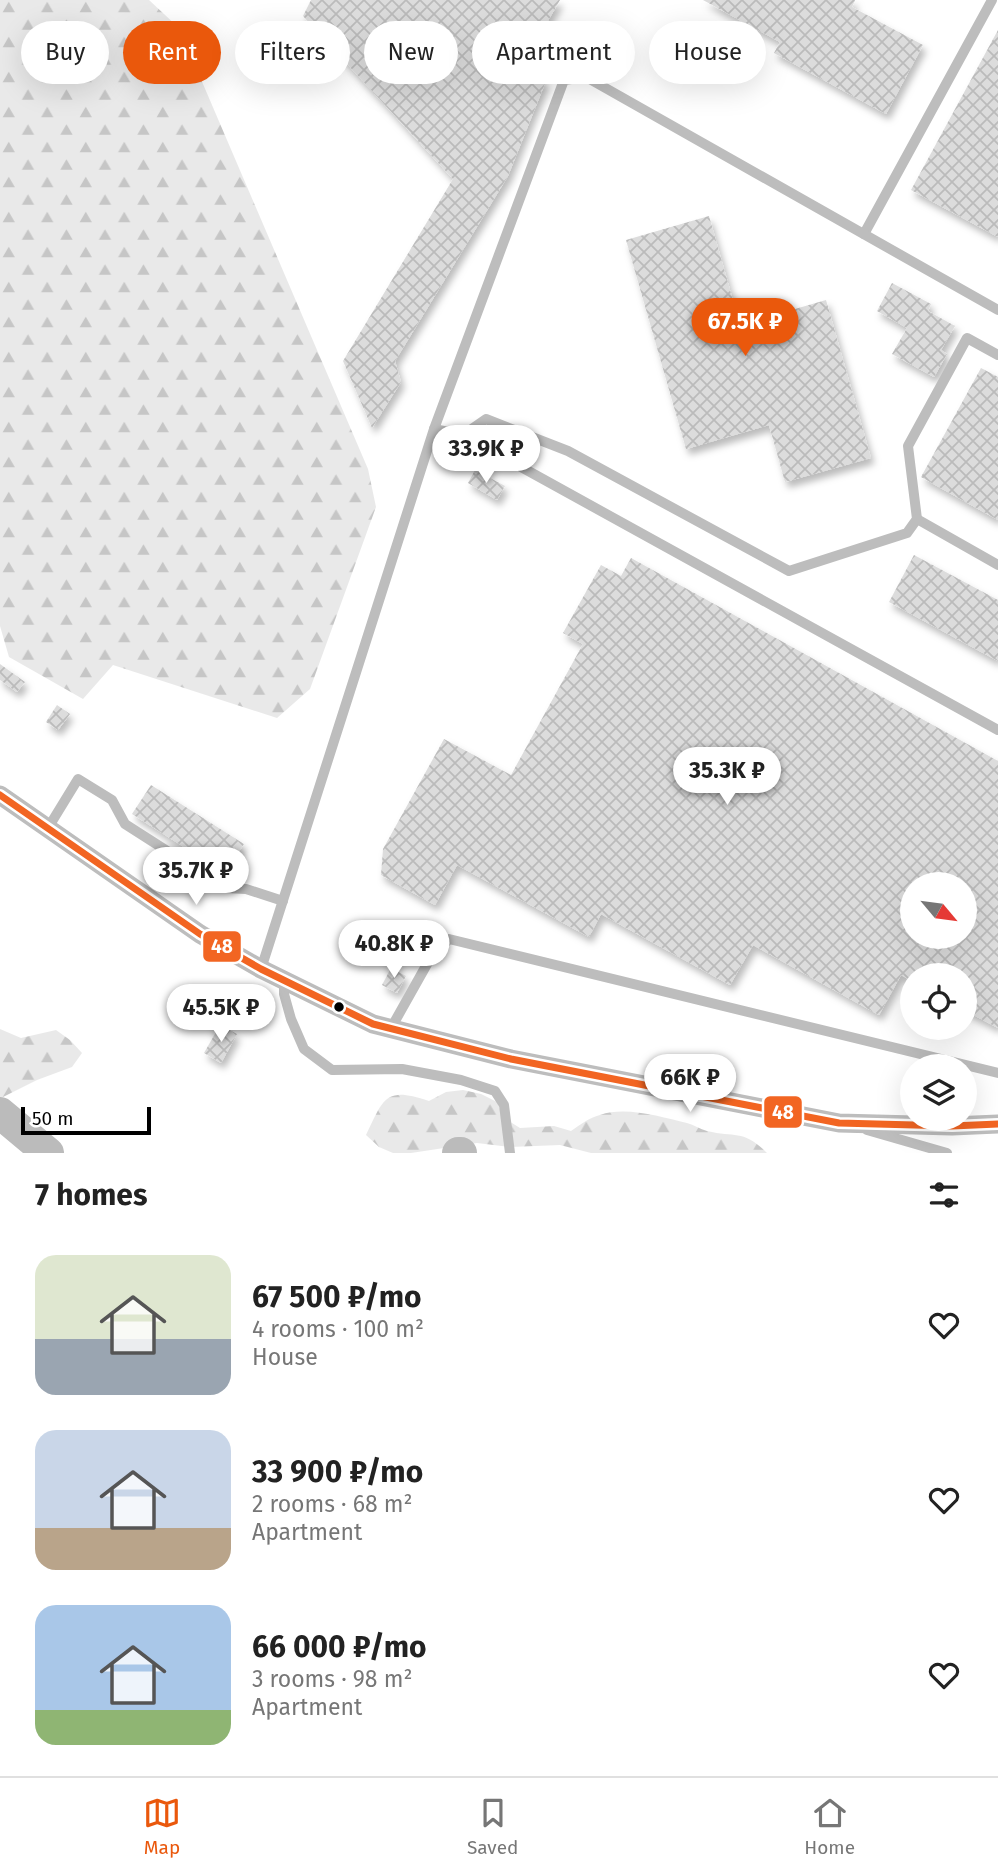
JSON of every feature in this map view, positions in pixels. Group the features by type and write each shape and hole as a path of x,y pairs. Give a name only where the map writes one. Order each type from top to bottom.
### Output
{"street":[{"path":"0,795 200,934 261,969 390,1030 511,1059 839,1123 951,1126 998,1124"}],"lane":[{"path":"864,234 992,0"},
{"path":"261,969 434,429 564,80 586,77 998,310"},
{"path":"463,436 486,419 568,451 789,571 908,533 917,519 908,446 967,338 998,355"},
{"path":"434,429 463,436 998,730"},
{"path":"917,519 998,565"},
{"path":"48,828 78,779 112,800 125,824 225,888 246,889 283,901"},
{"path":"390,1030 431,957 449,939 998,1073"},
{"path":"284,980 284,994 291,1019 304,1049 332,1069 402,1069 461,1080 495,1091 504,1105 510,1150"},
{"path":"839,1123 947,1153"}],"green space":[{"path":"0,0 149,0 172,21 123,21 123,84 203,84 368,469 376,507 310,689 277,718 113,665 83,699 9,657 0,626"},
{"path":"0,1029 21,1038 56,1030 82,1053 72,1067 0,1097"},
{"path":"463,1090 481,1094 497,1102 504,1118 520,1128 554,1126 571,1131 600,1115 632,1112 687,1123 707,1131 745,1137 767,1153 591,1153 560,1145 510,1147 477,1143 411,1153 393,1153 379,1147 366,1135 382,1104 394,1095 429,1101 446,1092"}],"building":[{"path":"311,0 560,0 548,21 472,21 472,84 545,84 508,176 395,361 401,382 372,428 343,361 453,179 366,84 458,84 458,21 364,21 364,82 350,67 350,21 308,21 303,16"},
{"path":"703,0 855,0 852,7 923,45 886,114 774,53 780,42 766,34 766,21 742,21"},
{"path":"998,30 998,237 911,190"},
{"path":"709,216 740,325 826,300 871,458 785,482 769,425 686,449 626,240"},
{"path":"892,283 931,304 928,311 955,326 941,350 947,354 934,377 892,354 907,328 877,311"},
{"path":"981,368 998,377 998,520 921,477"},
{"path":"475,470 505,486 497,500 468,483"},
{"path":"914,555 998,600 998,661 889,602"},
{"path":"631,558 998,761 998,1028 977,1017 977,963 900,963 900,977 879,1015 753,945 730,985 601,914 589,937 457,865 435,905 381,875 383,849 444,739 511,775 583,644 563,633 601,565 621,576"},
{"path":"0,664 25,682 17,692 0,680"},
{"path":"57,705 70,714 58,730 46,722"},
{"path":"151,785 244,844 225,873 132,814"},
{"path":"391,968 406,976 397,993 382,985"},
{"path":"220,1025 237,1034 221,1063 204,1053"}],"waterway":[{"path":"0,1113 48,1153"}],"transit line":[{"name":"48","path":"0,795 200,934 261,969 373,1024 511,1059 839,1123 952,1126 998,1124"}]}
